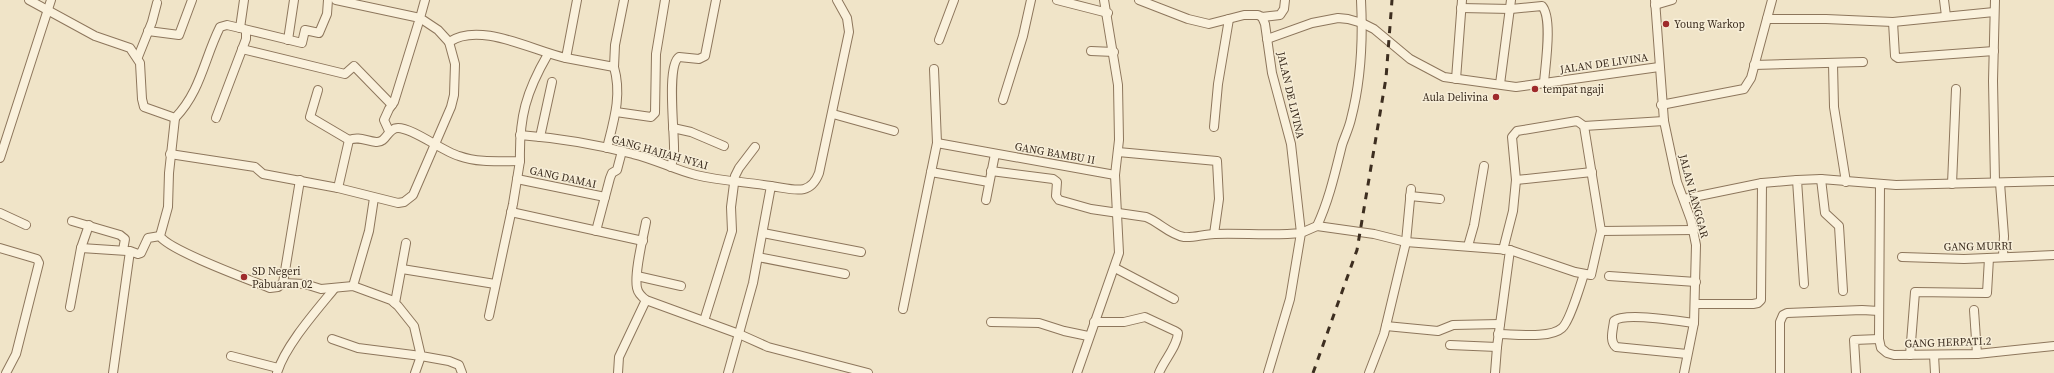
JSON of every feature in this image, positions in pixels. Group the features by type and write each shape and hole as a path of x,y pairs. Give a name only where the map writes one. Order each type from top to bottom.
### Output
{"street":[{"path":"29,0 95,36 130,48 138,57"},
{"path":"0,158 51,0"},
{"path":"148,30 179,35 192,0"},
{"path":"216,118 246,39 243,29 244,0"},
{"path":"288,40 294,0"},
{"path":"328,0 327,14 319,32 305,30 302,43 227,25 220,27 199,83 184,108 175,118 170,154 168,207 160,236 162,241 183,251 270,288 278,287 283,283 305,284 321,290 353,286 395,303 414,326 421,356 415,373"},
{"path":"170,154 255,167 263,174 338,188 374,198 398,202 408,200 412,195 433,144 451,107 454,95 455,64 449,42 438,30 420,18 336,0"},
{"path":"390,131 384,120 392,105 425,0"},
{"path":"566,58 577,0"},
{"path":"607,148 616,112 618,92 614,67 615,45 624,0"},
{"path":"616,112 650,117 655,113 656,54 665,0"},
{"path":"671,167 674,153 674,64 679,57 700,59 705,56 716,0"},
{"path":"837,0 849,26 848,41 837,85 833,114 894,131"},
{"path":"939,40 954,0"},
{"path":"1003,100 1023,36 1031,0"},
{"path":"1057,0 1108,13"},
{"path":"1077,373 1088,336 1115,268 1119,249 1115,175 1118,152 1118,85 1108,13 1104,0"},
{"path":"1139,0 1209,24 1251,15 1262,17 1280,15 1284,9 1285,0"},
{"path":"1317,226 1333,186 1343,143 1351,120 1358,79 1362,23 1361,0"},
{"path":"1655,2 1672,0"},
{"path":"1661,105 1744,89 1749,82 1772,0"},
{"path":"1944,0 1946,16"},
{"path":"1995,0 1994,50 1997,182 2004,236 2002,256"},
{"name":"JALAN LANGGAR","path":"1655,2 1661,105 1677,182 1694,230 1696,245 1696,304 1694,323 1684,373"},
{"path":"157,3 152,22 138,57 144,107 175,118"},
{"path":"1456,79 1461,4 1537,5 1545,10 1547,22 1544,83"},
{"path":"1500,84 1511,4"},
{"path":"1767,20 1826,19 1892,22 1994,12"},
{"path":"1262,17 1267,39"},
{"name":"JALAN DE LIVINA","path":"1268,373 1290,299 1301,233 1291,144 1272,73 1267,39 1312,23 1338,18 1362,23 1389,41 1410,59 1444,76 1456,79 1526,87 1544,83 1659,67"},
{"path":"1214,127 1218,84 1229,20"},
{"path":"1892,22 1895,56 1898,58 1994,50"},
{"path":"449,42 464,35 495,37 548,54 614,67"},
{"path":"242,49 345,74 354,66 392,105"},
{"path":"1091,51 1114,52"},
{"path":"489,316 520,161 520,134 523,108 538,72 548,54"},
{"path":"1754,65 1863,62"},
{"path":"1833,64 1835,114 1846,182"},
{"path":"903,309 937,143 934,69"},
{"path":"540,136 552,82"},
{"path":"1952,184 1956,89"},
{"path":"318,90 310,117 349,140 355,138 379,142 384,140 390,131 398,128 459,157 476,160 520,161"},
{"name":"GANG HAJJAH NYAI","path":"520,134 540,136 622,151 695,175 734,182 805,189 814,185 819,173 833,114"},
{"path":"1496,373 1506,250 1513,212 1516,180 1512,137 1517,131 1577,121 1584,126 1664,121"},
{"path":"991,171 1053,179 1057,182 1056,196 1059,200 1091,209 1153,219 1183,237 1214,234 1260,236 1301,233 1317,226 1374,234 1406,242 1506,250 1591,275 1601,231 1584,126"},
{"path":"673,128 691,132 724,146"},
{"path":"338,188 349,140"},
{"name":"GANG BAMBU II","path":"937,143 1115,175"},
{"path":"704,321 732,231 730,207 734,182 739,168 755,147"},
{"path":"596,231 612,173 617,170 622,151"},
{"path":"1118,152 1217,161 1220,199 1214,234"},
{"path":"986,200 993,153"},
{"path":"1468,246 1474,225 1484,166"},
{"path":"931,172 989,182"},
{"path":"1516,180 1592,172"},
{"name":"GANG DAMAI","path":"517,179 605,197"},
{"path":"1684,199 1762,183 1797,180 1821,179 1880,185 2054,181"},
{"path":"1821,179 1825,213 1839,226 1843,291"},
{"path":"283,283 300,180"},
{"path":"1797,180 1804,284"},
{"path":"1696,304 1753,304 1758,303 1761,300 1762,183"},
{"path":"1856,373 1854,340 1879,339 1880,185"},
{"path":"728,373 758,258 771,186"},
{"path":"1369,373 1386,326 1406,242 1410,192 1440,199"},
{"path":"353,286 369,231 374,198"},
{"path":"511,212 643,241"},
{"path":"0,213 26,225"},
{"path":"72,221 89,225 123,237 125,243 126,251 113,373"},
{"path":"646,222 637,287 640,295 646,300 739,334 768,347 868,373"},
{"path":"70,307 81,248 89,225"},
{"path":"1601,231 1694,230"},
{"path":"763,233 861,252"},
{"path":"81,248 126,251 138,254 141,253 148,238 160,236"},
{"path":"395,303 406,243"},
{"path":"0,248 37,259 39,263 16,354 6,373"},
{"name":"GANG MURRI","path":"1902,257 1988,258 2002,256 2054,255"},
{"path":"758,258 845,274"},
{"path":"1910,355 1915,292 1987,293 1988,258"},
{"path":"1115,268 1174,298"},
{"path":"402,269 495,284"},
{"path":"1498,334 1544,334 1554,333 1562,328 1567,321 1584,274"},
{"path":"638,276 681,286"},
{"path":"1609,276 1696,282"},
{"path":"231,356 278,370 312,316 334,289"},
{"path":"618,373 619,357 646,300"},
{"path":"1780,373 1780,322 1782,315 1862,310 1879,311"},
{"path":"1974,310 1976,354"},
{"path":"1094,322 1124,322 1145,317 1178,333 1177,338 1159,373"},
{"path":"1687,354 1616,347 1613,344 1612,338 1614,321 1617,318 1642,317 1694,323"},
{"path":"991,322 1039,323 1064,331 1088,336"},
{"path":"1386,326 1438,332 1452,325 1500,324"},
{"path":"332,339 358,348 449,361 459,365 462,373"},
{"name":"GANG HERPATI.2","path":"1879,339 1881,348 1887,353 1934,356 1976,354 2054,346"},
{"path":"1450,345 1497,347"},
{"path":"1934,356 1936,373"}],"railway":[{"path":"1313,373 1357,250 1386,78 1392,0"}],"place":[{"name":"Young Warkop","path":"1666,24"},
{"name":"tempat ngaji","path":"1535,89"},
{"name":"Aula Delivina","path":"1496,97"},
{"name":"SD Negeri Pabuaran 02","path":"244,277"}]}
